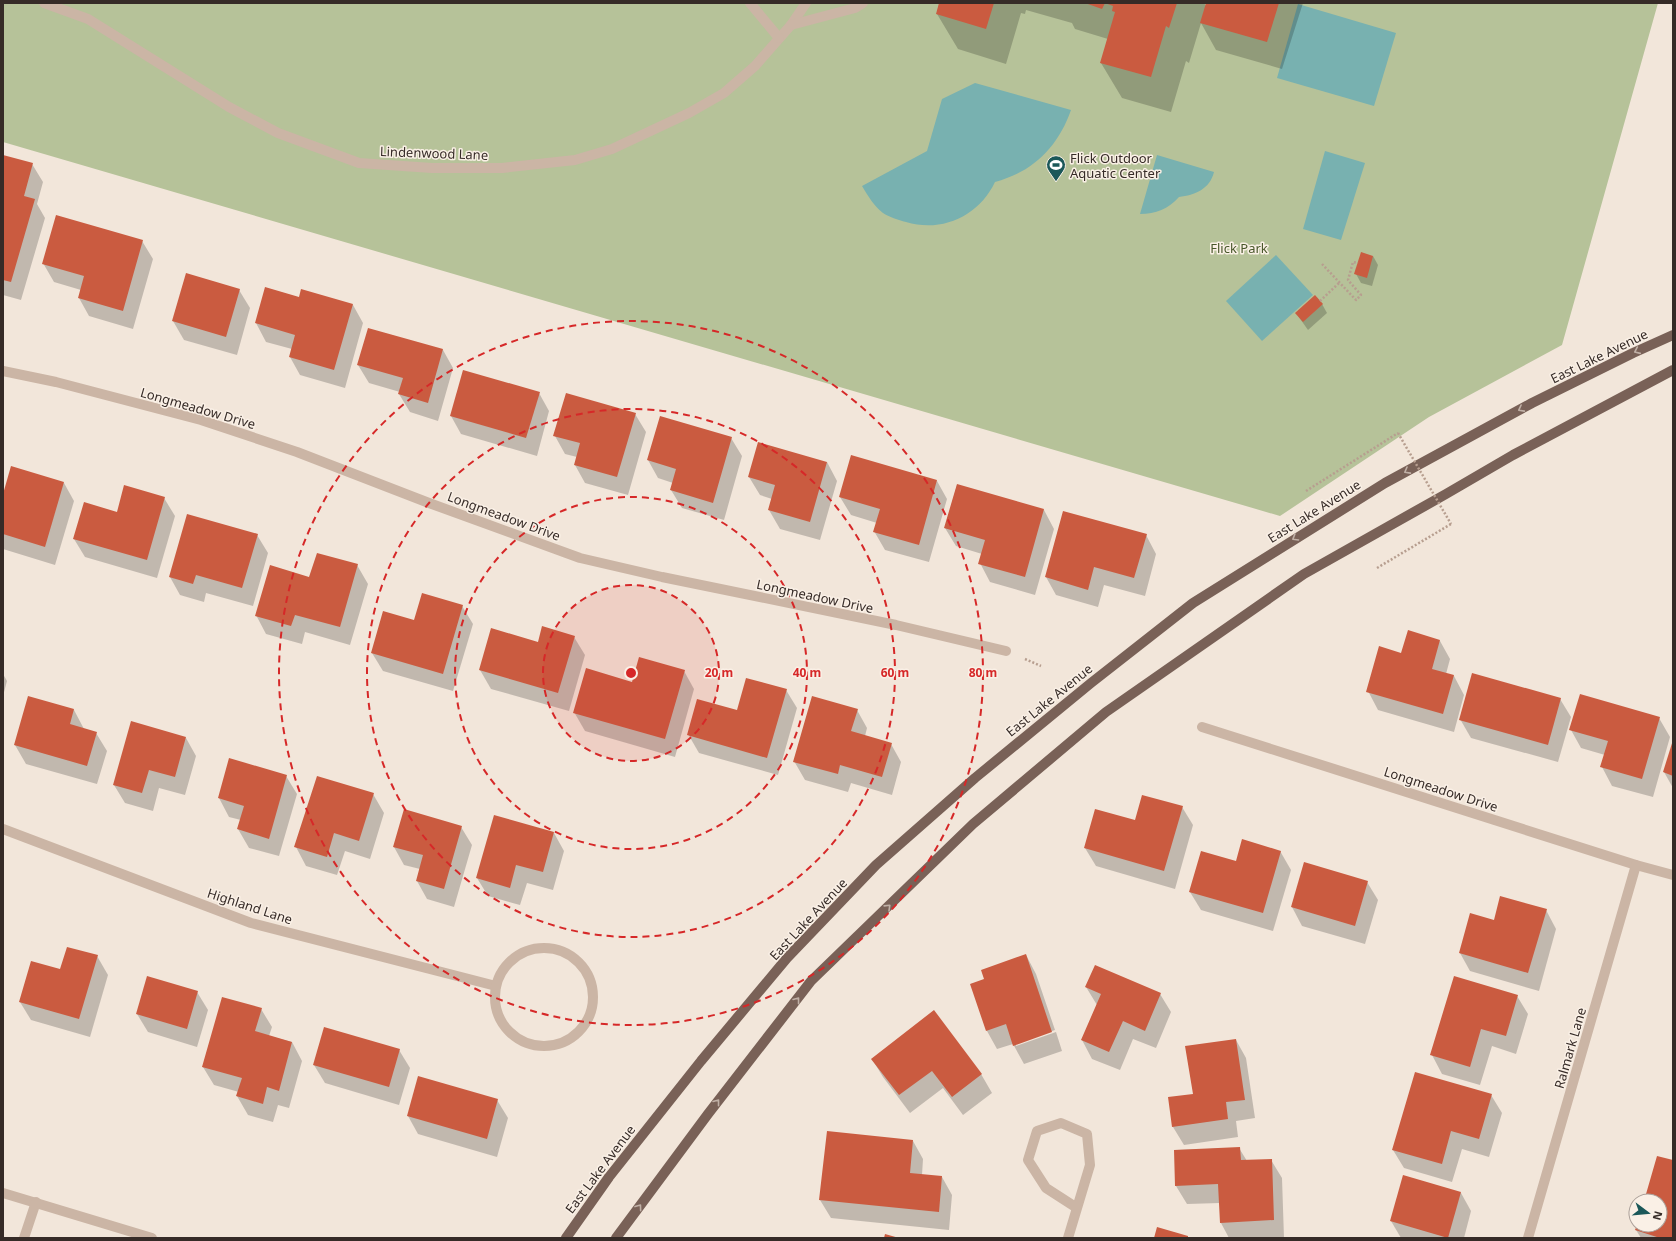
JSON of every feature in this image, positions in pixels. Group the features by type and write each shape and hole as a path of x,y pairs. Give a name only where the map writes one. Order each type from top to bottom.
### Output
{"main road":[{"name":"East Lake Avenue","path":"566,1238 614,1171 701,1061 787,958 876,865 975,778 1048,718 1193,603 1290,541 1385,483 1447,448 1532,403 1673,335"},
{"path":"616,1238 708,1114 811,981 973,824 1106,712 1304,574 1513,455 1673,370"}],"street":[{"name":"Lindenwood Lane","path":"44,3 88,19 229,107 278,133 359,163 432,168 502,168 575,160 612,149 689,113 724,93 755,66 791,25 806,3"},
{"path":"750,3 779,38"},
{"path":"791,25 855,8 863,3"},
{"name":"Longmeadow Drive","path":"3,371 56,382 202,420 297,452 429,503 580,558 1006,651"},
{"name":"Longmeadow Drive","path":"1202,726 1636,865 1673,875"},
{"name":"Highland Lane","path":"3,829 251,923 496,986"},
{"name":"Ralmark Lane","path":"1528,1238 1636,865"},
{"path":"542,947 558,949 573,956 584,967 592,982 594,997 591,1013 584,1027 571,1039 556,1045 540,1046 529,1044 510,1032 500,1019 495,1003 496,986 502,971 513,959 526,951 542,947"},
{"path":"1068,1238 1090,1165 1087,1134 1061,1123 1037,1131 1028,1160 1046,1188 1077,1208"},
{"path":"3,1192 152,1238"},
{"path":"24,1238 36,1202"}],"path":[{"path":"1322,264 1356,300 1361,294 1348,280 1353,262 1358,263"},
{"path":"1320,301 1339,282"},
{"path":"1306,491 1398,433 1451,524 1377,568"}],"green space":[{"name":"Flick Park","path":"3,3 1658,3 1562,345 1429,417 1280,516 3,142"}],"water":[{"path":"1298,4 1396,33 1374,106 1277,78"},
{"path":"975,83 1071,110 1059,135 1042,156 1021,172 1009,178 995,182 988,194 979,204 958,219 946,223 920,225 906,222 883,213 874,204 862,186 927,151 942,99"},
{"path":"1325,151 1365,163 1341,240 1303,229"},
{"path":"1157,155 1214,172 1209,183 1196,193 1179,197 1171,205 1161,210 1140,214"},
{"path":"1276,255 1313,295 1262,341 1226,301"}],"building":[{"path":"939,3 994,3 986,29 936,14"},
{"path":"1085,3 1105,3 1102,9"},
{"path":"1105,3 1177,3 1169,28 1166,26 1151,77 1100,63 1115,12 1112,11 1113,6"},
{"path":"1206,3 1279,3 1267,42 1200,23"},
{"path":"3,155 33,163 24,196 35,199 11,282 3,280"},
{"path":"56,215 143,240 123,311 78,298 84,276 42,264"},
{"path":"1361,252 1373,256 1367,278 1354,274"},
{"path":"186,273 240,289 226,337 172,321"},
{"path":"265,287 299,297 301,289 353,304 334,370 289,357 295,335 255,323"},
{"path":"1315,295 1323,304 1303,322 1295,313"},
{"path":"368,328 443,349 428,403 398,394 403,378 357,365"},
{"path":"463,370 540,392 526,438 450,416"},
{"path":"566,393 636,413 617,477 574,465 580,443 553,436"},
{"path":"660,416 732,437 713,503 670,490 676,469 647,460"},
{"path":"758,442 827,462 810,522 768,510 775,485 748,477"},
{"path":"851,455 937,480 919,545 873,532 880,509 839,497"},
{"path":"11,466 64,482 45,547 3,534 3,494"},
{"path":"957,484 1044,509 1025,577 978,564 985,540 944,528"},
{"path":"124,485 165,497 147,560 73,539 84,502 117,512"},
{"path":"1063,511 1147,534 1134,578 1094,567 1088,590 1045,577"},
{"path":"187,514 258,534 242,588 196,575 193,584 169,577"},
{"path":"317,553 358,564 340,627 295,615 291,626 255,616 270,565 309,577"},
{"path":"422,593 463,605 443,674 371,653 383,611 414,620"},
{"path":"542,626 575,636 558,693 479,670 491,628 538,642"},
{"path":"1408,630 1440,640 1432,669 1454,675 1443,714 1366,692 1379,646 1401,653"},
{"path":"639,657 685,670 665,739 573,713 586,668 632,682"},
{"path":"1472,673 1561,698 1548,745 1459,720"},
{"path":"746,678 787,689 767,758 687,735 697,699 737,710"},
{"path":"1580,694 1660,717 1642,779 1600,767 1608,741 1569,730"},
{"path":"28,696 74,709 70,724 97,732 87,766 14,745"},
{"path":"812,696 858,709 851,731 892,743 882,777 840,765 838,774 793,762"},
{"path":"131,721 186,737 175,777 149,770 142,793 113,785"},
{"path":"1673,740 1673,776 1663,772"},
{"path":"229,758 287,775 269,839 237,829 244,806 218,798"},
{"path":"317,776 374,793 359,841 334,833 327,857 294,847"},
{"path":"1142,795 1183,806 1164,871 1084,848 1095,809 1135,820"},
{"path":"404,809 462,826 444,889 416,881 423,855 393,847"},
{"path":"494,815 554,832 543,872 516,865 510,888 476,878"},
{"path":"1242,839 1281,851 1263,913 1189,892 1201,851 1236,861"},
{"path":"1304,862 1368,881 1355,926 1291,907"},
{"path":"1500,896 1547,909 1528,973 1459,953 1470,913 1494,920"},
{"path":"67,947 98,955 79,1019 19,1002 31,961 60,969"},
{"path":"1026,954 1052,1032 1013,1046 1006,1024 986,1031 970,984 984,979 981,970"},
{"path":"1095,965 1161,993 1145,1031 1123,1021 1109,1052 1081,1040 1101,994 1085,987"},
{"path":"147,976 198,991 187,1029 136,1014"},
{"path":"1454,976 1518,995 1506,1036 1481,1029 1470,1067 1430,1055"},
{"path":"222,997 262,1008 255,1031 292,1042 279,1091 267,1087 263,1104 236,1096 242,1078 202,1067"},
{"path":"934,1010 982,1074 952,1097 932,1071 899,1095 871,1059"},
{"path":"324,1027 400,1049 389,1087 313,1065"},
{"path":"1236,1039 1245,1100 1226,1102 1228,1119 1172,1127 1168,1097 1193,1094 1185,1046"},
{"path":"1415,1072 1492,1094 1479,1139 1451,1131 1442,1164 1392,1150"},
{"path":"418,1076 498,1099 487,1139 407,1116"},
{"path":"827,1131 913,1140 910,1173 942,1176 939,1212 819,1200"},
{"path":"1240,1147 1241,1160 1272,1159 1274,1220 1220,1223 1218,1184 1175,1186 1174,1150"},
{"path":"1657,1156 1673,1160 1673,1238 1660,1238 1644,1233 1668,1233 1668,1193 1646,1193"},
{"path":"1403,1175 1461,1192 1448,1238 1390,1221"},
{"path":"1157,1227 1188,1236 1188,1238 1154,1238"},
{"path":"885,1234 899,1238 884,1238"}],"place":[{"name":"Flick Outdoor Aquatic Center","path":"1056,182"}]}
